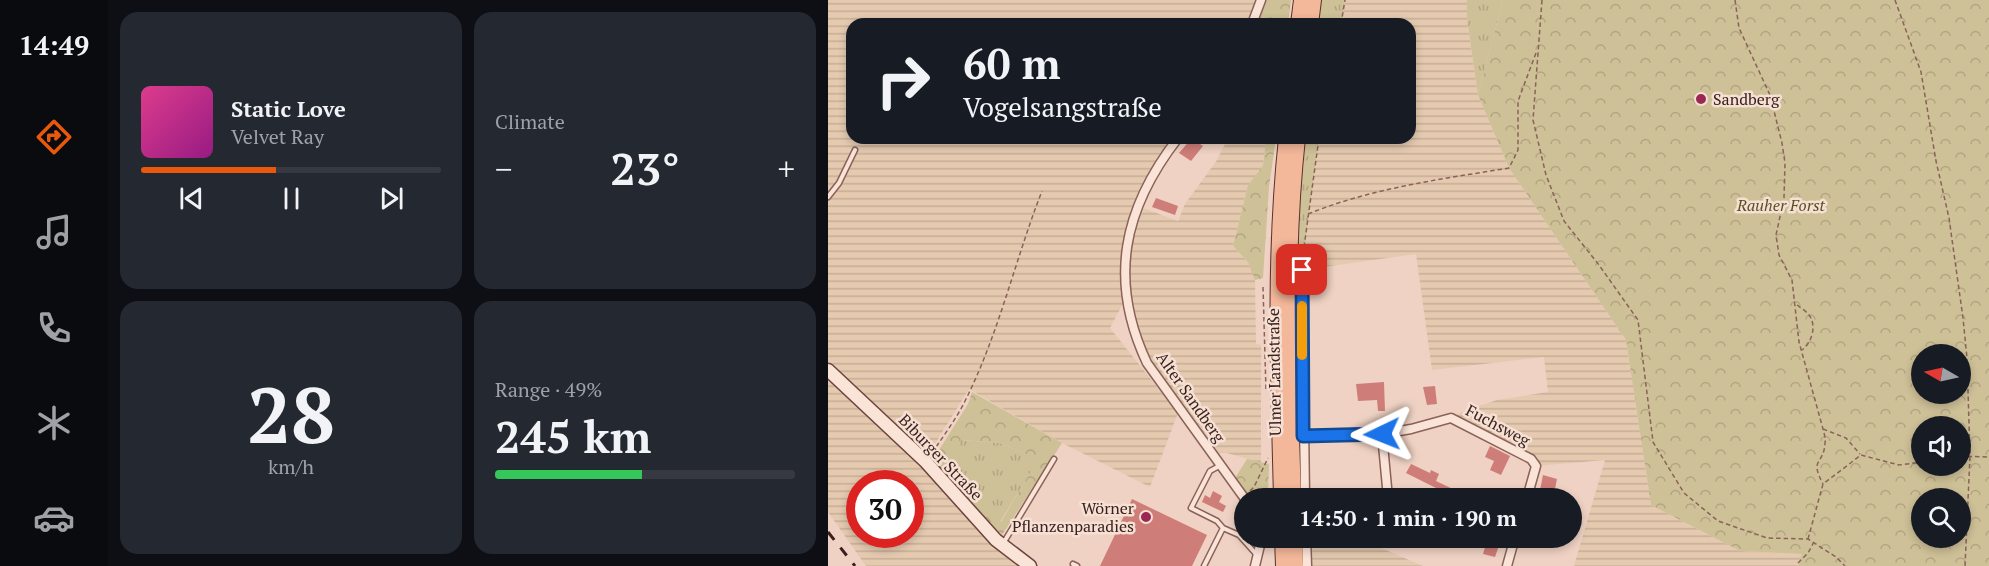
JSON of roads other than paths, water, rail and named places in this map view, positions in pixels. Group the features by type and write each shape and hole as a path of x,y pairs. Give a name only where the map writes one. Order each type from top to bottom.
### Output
{"main road":[{"path":"1299,18 1301,0"},
{"path":"1312,18 1314,0"},
{"name":"Ulmer Landstraße","path":"1281,488 1276,308 1280,204 1285,144"},
{"name":"Ulmer Landstraße","path":"1294,488 1289,309 1292,204 1297,144"},
{"path":"1282,548 1283,566"},
{"path":"1295,548 1296,566"}],"street":[{"path":"1254,18 1261,0"},
{"name":"Alter Sandberg","path":"1174,144 1144,190 1130,226 1125,260 1126,297 1135,337 1147,363 1237,488"},
{"path":"1302,270 1305,488"},
{"name":"Biburger Straße","path":"828,370 926,461 1001,545 1030,566"},
{"name":"Fuchsweg","path":"1303,436 1382,434 1451,418 1531,459 1536,466 1530,488"},
{"path":"1382,434 1387,488"},
{"path":"1255,566 1260,548"},
{"path":"1306,548 1307,566"},
{"path":"1507,566 1512,548"}],"lane":[{"path":"828,197 839,183 855,150"},
{"path":"1001,545 1054,459"},
{"path":"1221,465 1210,471 1191,508 1239,535 1258,556"},
{"path":"1204,566 1223,528"}],"railway":[{"path":"828,532 855,566"}],"place":[{"name":"Sandberg","path":"1701,99"},
{"name":"Wörner Pflanzenparadies","path":"1146,517"}],"park label":[{"name":"Rauher Forst","path":"1781,205"}]}
